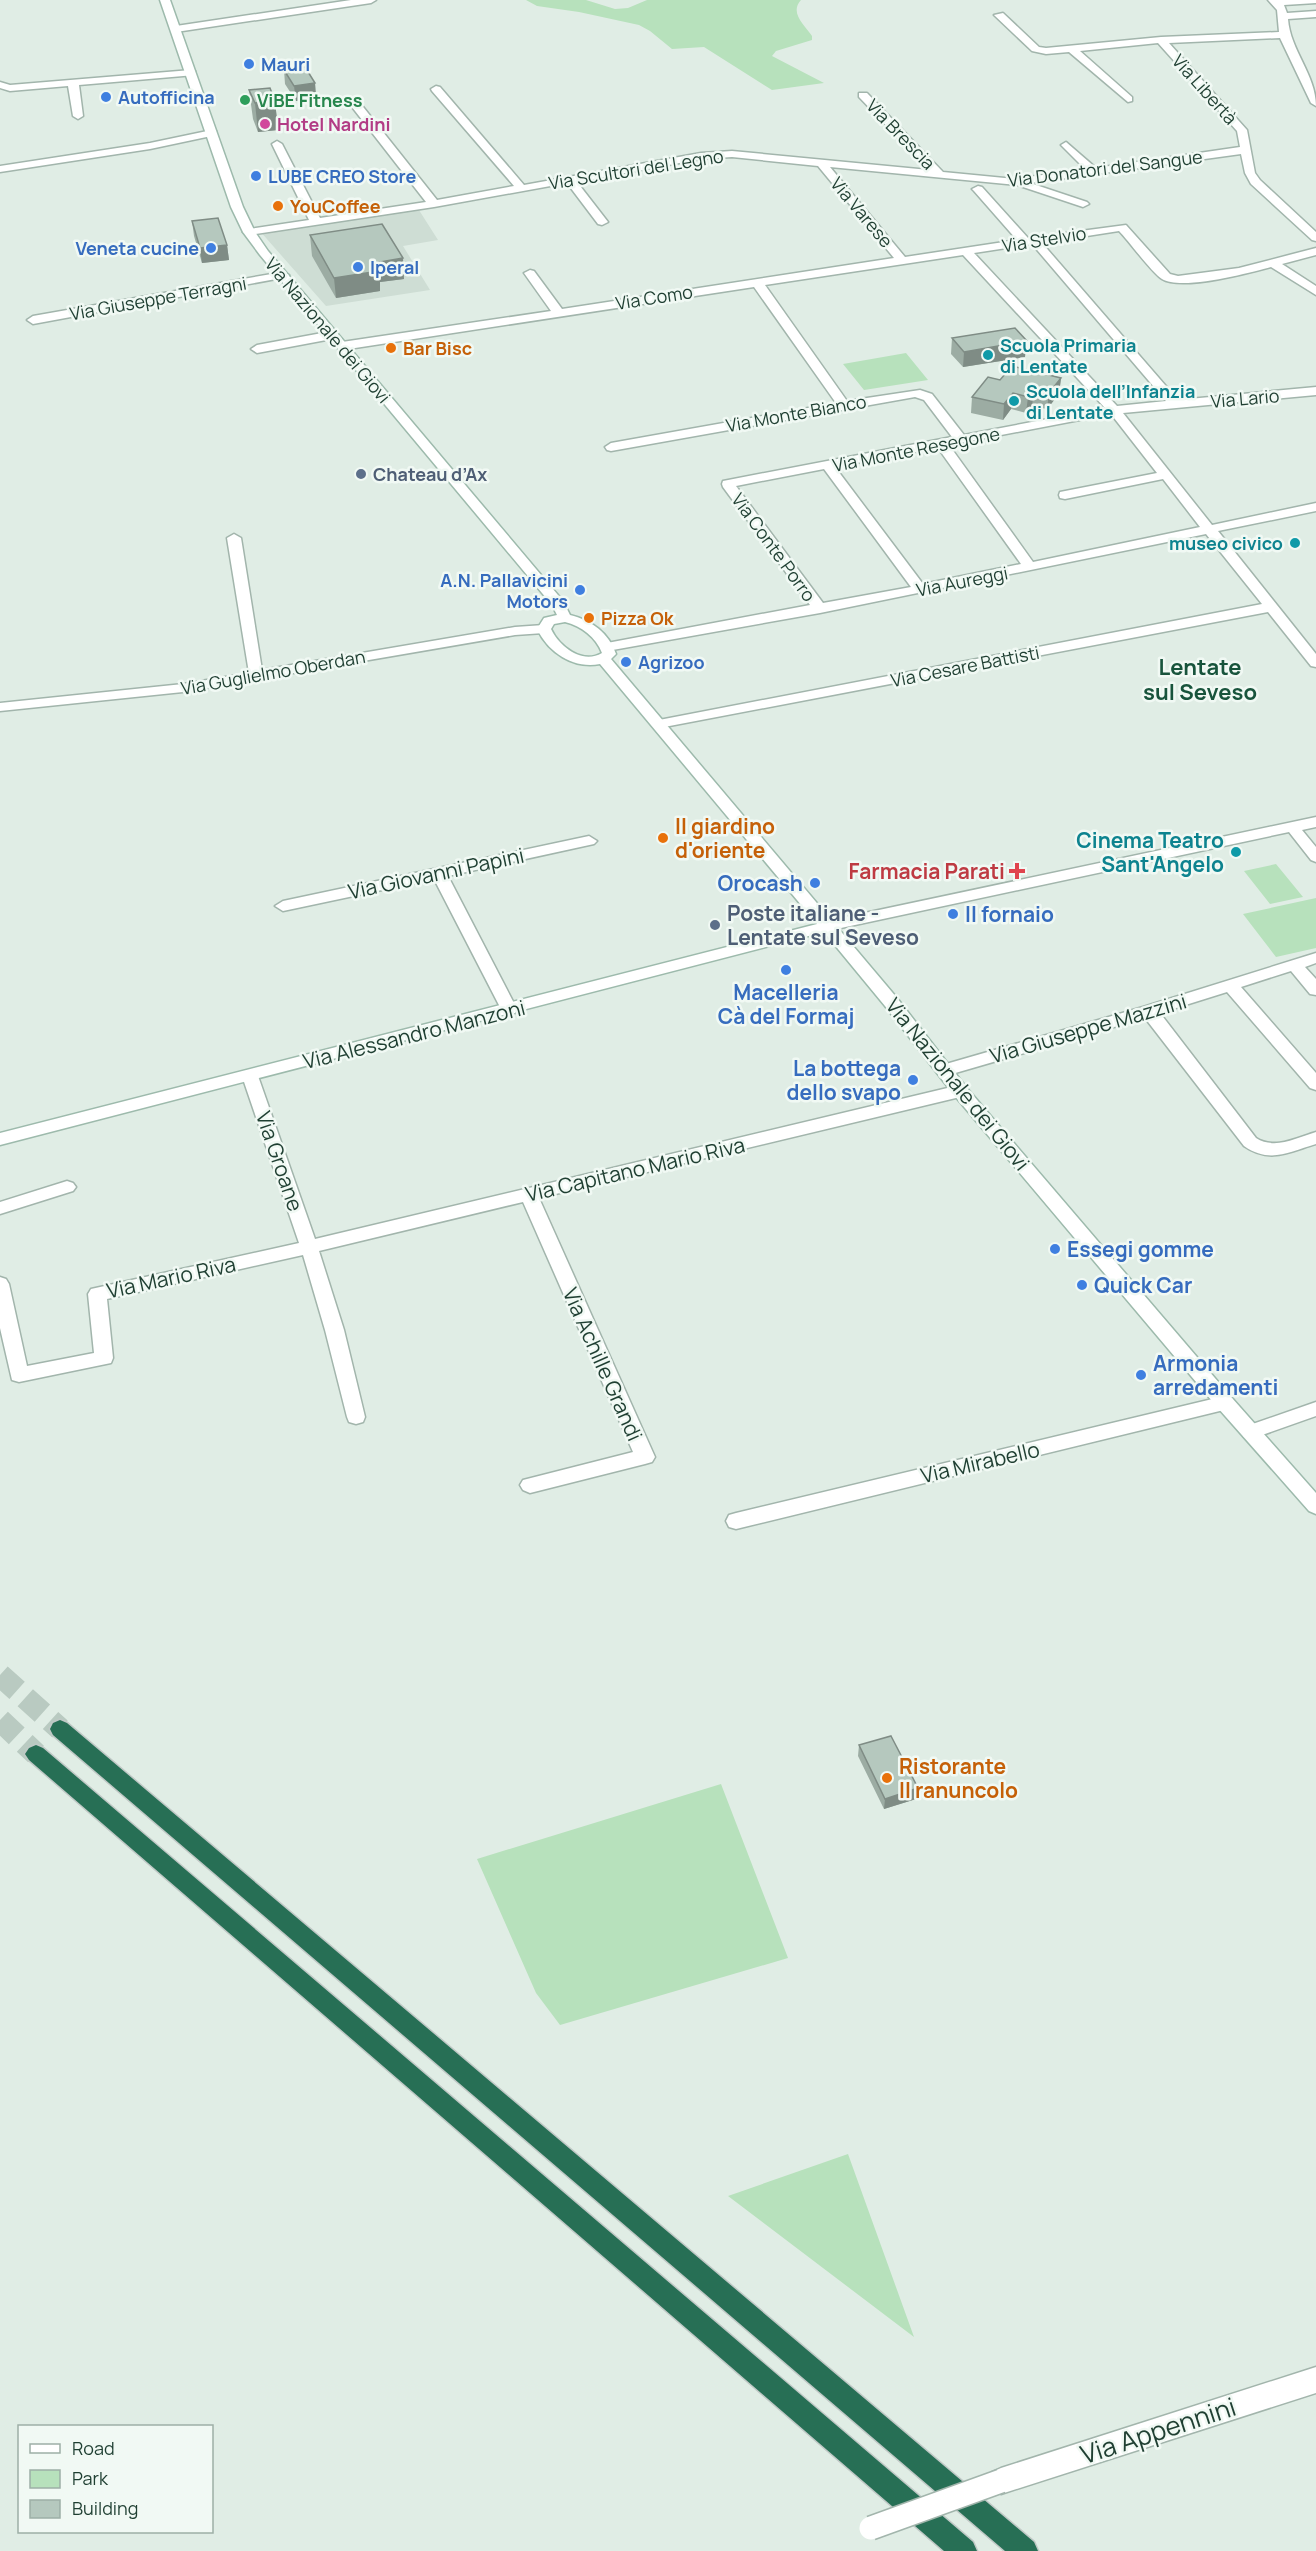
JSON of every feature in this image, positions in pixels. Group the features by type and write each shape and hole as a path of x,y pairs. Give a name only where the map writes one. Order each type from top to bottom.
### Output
{"highway":[{"path":"60,1729 1025,2551"},
{"path":"36,1754 964,2551"}],"street":[{"name":"Via Nazionale dei Giovi","path":"165,0 241,219 249,232 558,604 565,618 576,619 584,625 659,724 737,815 960,1091 1225,1403 1316,1506"},
{"path":"176,29 371,0"},
{"path":"1274,2 1316,0"},
{"path":"1274,2 1282,9 1284,35 1316,103"},
{"path":"1282,16 1316,14"},
{"name":"Via Libertà","path":"999,15 1036,48 1046,51 1161,40 1242,130 1250,173 1256,182 1316,238"},
{"path":"1161,40 1284,35"},
{"path":"1072,50 1128,99"},
{"path":"5,86 191,73"},
{"path":"73,82 78,116"},
{"name":"Via Scultori del Legno","path":"436,89 521,188"},
{"name":"Via Brescia","path":"863,95 939,174"},
{"path":"356,105 435,204"},
{"path":"0,169 150,146 212,133"},
{"path":"277,144 316,222"},
{"path":"1066,145 1093,171"},
{"name":"Via Donatori del Sangue","path":"822,164 1015,182 1245,150"},
{"name":"Via Scultori del Legno","path":"249,232 435,204 701,156 722,154 822,164"},
{"name":"Via Varese","path":"822,164 902,260"},
{"path":"568,179 602,222"},
{"path":"1015,182 1083,204"},
{"path":"978,189 1030,241 1142,362 1175,404"},
{"name":"Via Stelvio","path":"966,251 1122,227 1166,277 1186,279 1273,264"},
{"path":"966,251 1114,410 1316,663"},
{"name":"Via Como","path":"342,346 966,251"},
{"path":"1273,264 1316,251"},
{"path":"1273,264 1316,291"},
{"path":"531,273 558,312"},
{"name":"Via Giuseppe Terragni","path":"33,321 283,275"},
{"path":"757,282 843,404"},
{"path":"257,349 333,335"},
{"name":"Via Lario","path":"1175,404 1316,391"},
{"name":"Via Monte Bianco","path":"611,447 843,404 916,393 928,397 961,440"},
{"name":"Via Monte Resegone","path":"729,484 942,445 1114,410 1175,404"},
{"path":"942,445 1030,567"},
{"path":"828,466 920,589"},
{"path":"1065,495 1166,475"},
{"name":"Via Conte Porro","path":"729,484 820,609"},
{"name":"Via Aureggi","path":"606,653 1316,507"},
{"path":"234,538 256,675"},
{"name":"Via Cesare Battisti","path":"659,724 1270,607"},
{"path":"565,618 549,621 544,629 552,645 560,652 588,660 606,653"},
{"name":"Via Guglielmo Oberdan","path":"0,706 183,688 515,631 544,629"},
{"name":"Via Alessandro Manzoni","path":"0,1139 826,926 1316,822"},
{"path":"1293,828 1316,857"},
{"name":"Via Giovanni Papini","path":"283,906 589,841"},
{"path":"438,872 509,1009"},
{"name":"Via Giuseppe Mazzini","path":"945,1070 1149,1011 1316,958"},
{"path":"1295,965 1316,990"},
{"path":"1231,986 1316,1084"},
{"path":"1149,1011 1250,1142 1262,1150 1276,1150 1316,1138"},
{"name":"Via Groane","path":"250,1076 310,1247 343,1356 356,1417"},
{"name":"Via Capitano Mario Riva","path":"310,1247 960,1091"},
{"path":"0,1208 67,1187"},
{"name":"Via Achille Grandi","path":"528,1194 645,1457 530,1485"},
{"name":"Via Mario Riva","path":"0,1284 19,1375 104,1358 97,1294 310,1247"},
{"name":"Via Mirabello","path":"736,1521 1225,1403"},
{"path":"1251,1432 1316,1409"},
{"name":"Via Appennini","path":"871,2528 1001,2481 1316,2380"}],"shaded area":[{"path":"417,207 438,240 403,246 430,290 326,306 259,230"}],"green space":[{"path":"526,0 586,0 615,9 628,8 647,0 801,0 797,14 812,36 812,40 776,51 772,56 824,83 772,90 704,47 672,49 639,25 537,6"},
{"path":"906,353 928,380 864,390 843,364"},
{"path":"1276,864 1303,897 1270,904 1244,871"},
{"path":"1316,898 1316,948 1276,957 1243,914"},
{"path":"721,1784 788,1958 560,2025 536,1993 477,1859"},
{"path":"848,2154 914,2337 728,2196"}],"building":[{"path":"305,67 315,83 294,86 284,70"},
{"path":"270,88 275,101 255,103 249,90"},
{"path":"218,218 227,245 200,248 192,221"},
{"path":"382,224 403,258 374,263 379,271 334,278 310,235"},
{"path":"1015,328 1027,341 964,352 952,338"},
{"path":"1012,366 1061,378 1049,393 1034,390 1028,397 1013,393 1004,404 972,397 988,377 1000,380"},
{"name":"Ristorante Il ranuncolo","path":"891,1736 918,1788 885,1799 859,1745"}],"tunnel":[{"path":"0,1675 60,1729"},
{"path":"0,1720 36,1754"}],"place":[{"name":"Mauri","path":"249,64"},
{"name":"Autofficina","path":"106,97"},
{"name":"ViBE Fitness","path":"245,100"},
{"name":"Hotel Nardini","path":"265,124"},
{"name":"LUBE CREO Store","path":"256,176"},
{"name":"YouCoffee","path":"278,206"},
{"name":"Veneta cucine","path":"211,248"},
{"name":"Iperal","path":"358,267"},
{"name":"Bar Bisc","path":"391,348"},
{"name":"Scuola Primaria di Lentate","path":"988,355"},
{"name":"Scuola dell’Infanzia di Lentate","path":"1014,401"},
{"name":"Chateau d’Ax","path":"361,474"},
{"name":"museo civico","path":"1295,543"},
{"name":"A.N. Pallavicini Motors","path":"580,590"},
{"name":"Pizza Ok","path":"589,618"},
{"name":"Agrizoo","path":"626,662"},
{"name":"Il giardino d'oriente","path":"663,838"},
{"name":"Cinema Teatro Sant'Angelo","path":"1236,852"},
{"name":"Farmacia Parati","path":"1017,871"},
{"name":"Orocash","path":"815,883"},
{"name":"Il fornaio","path":"953,914"},
{"name":"Poste italiane - Lentate sul Seveso","path":"715,925"},
{"name":"Macelleria Cà del Formaj","path":"786,970"},
{"name":"La bottega dello svapo","path":"913,1080"},
{"name":"Essegi gomme","path":"1055,1249"},
{"name":"Quick Car","path":"1082,1285"},
{"name":"Armonia arredamenti","path":"1141,1375"},
{"name":"Ristorante Il ranuncolo","path":"887,1778"}],"district":[{"name":"Lentate sul Seveso","path":"1200,680"}]}
